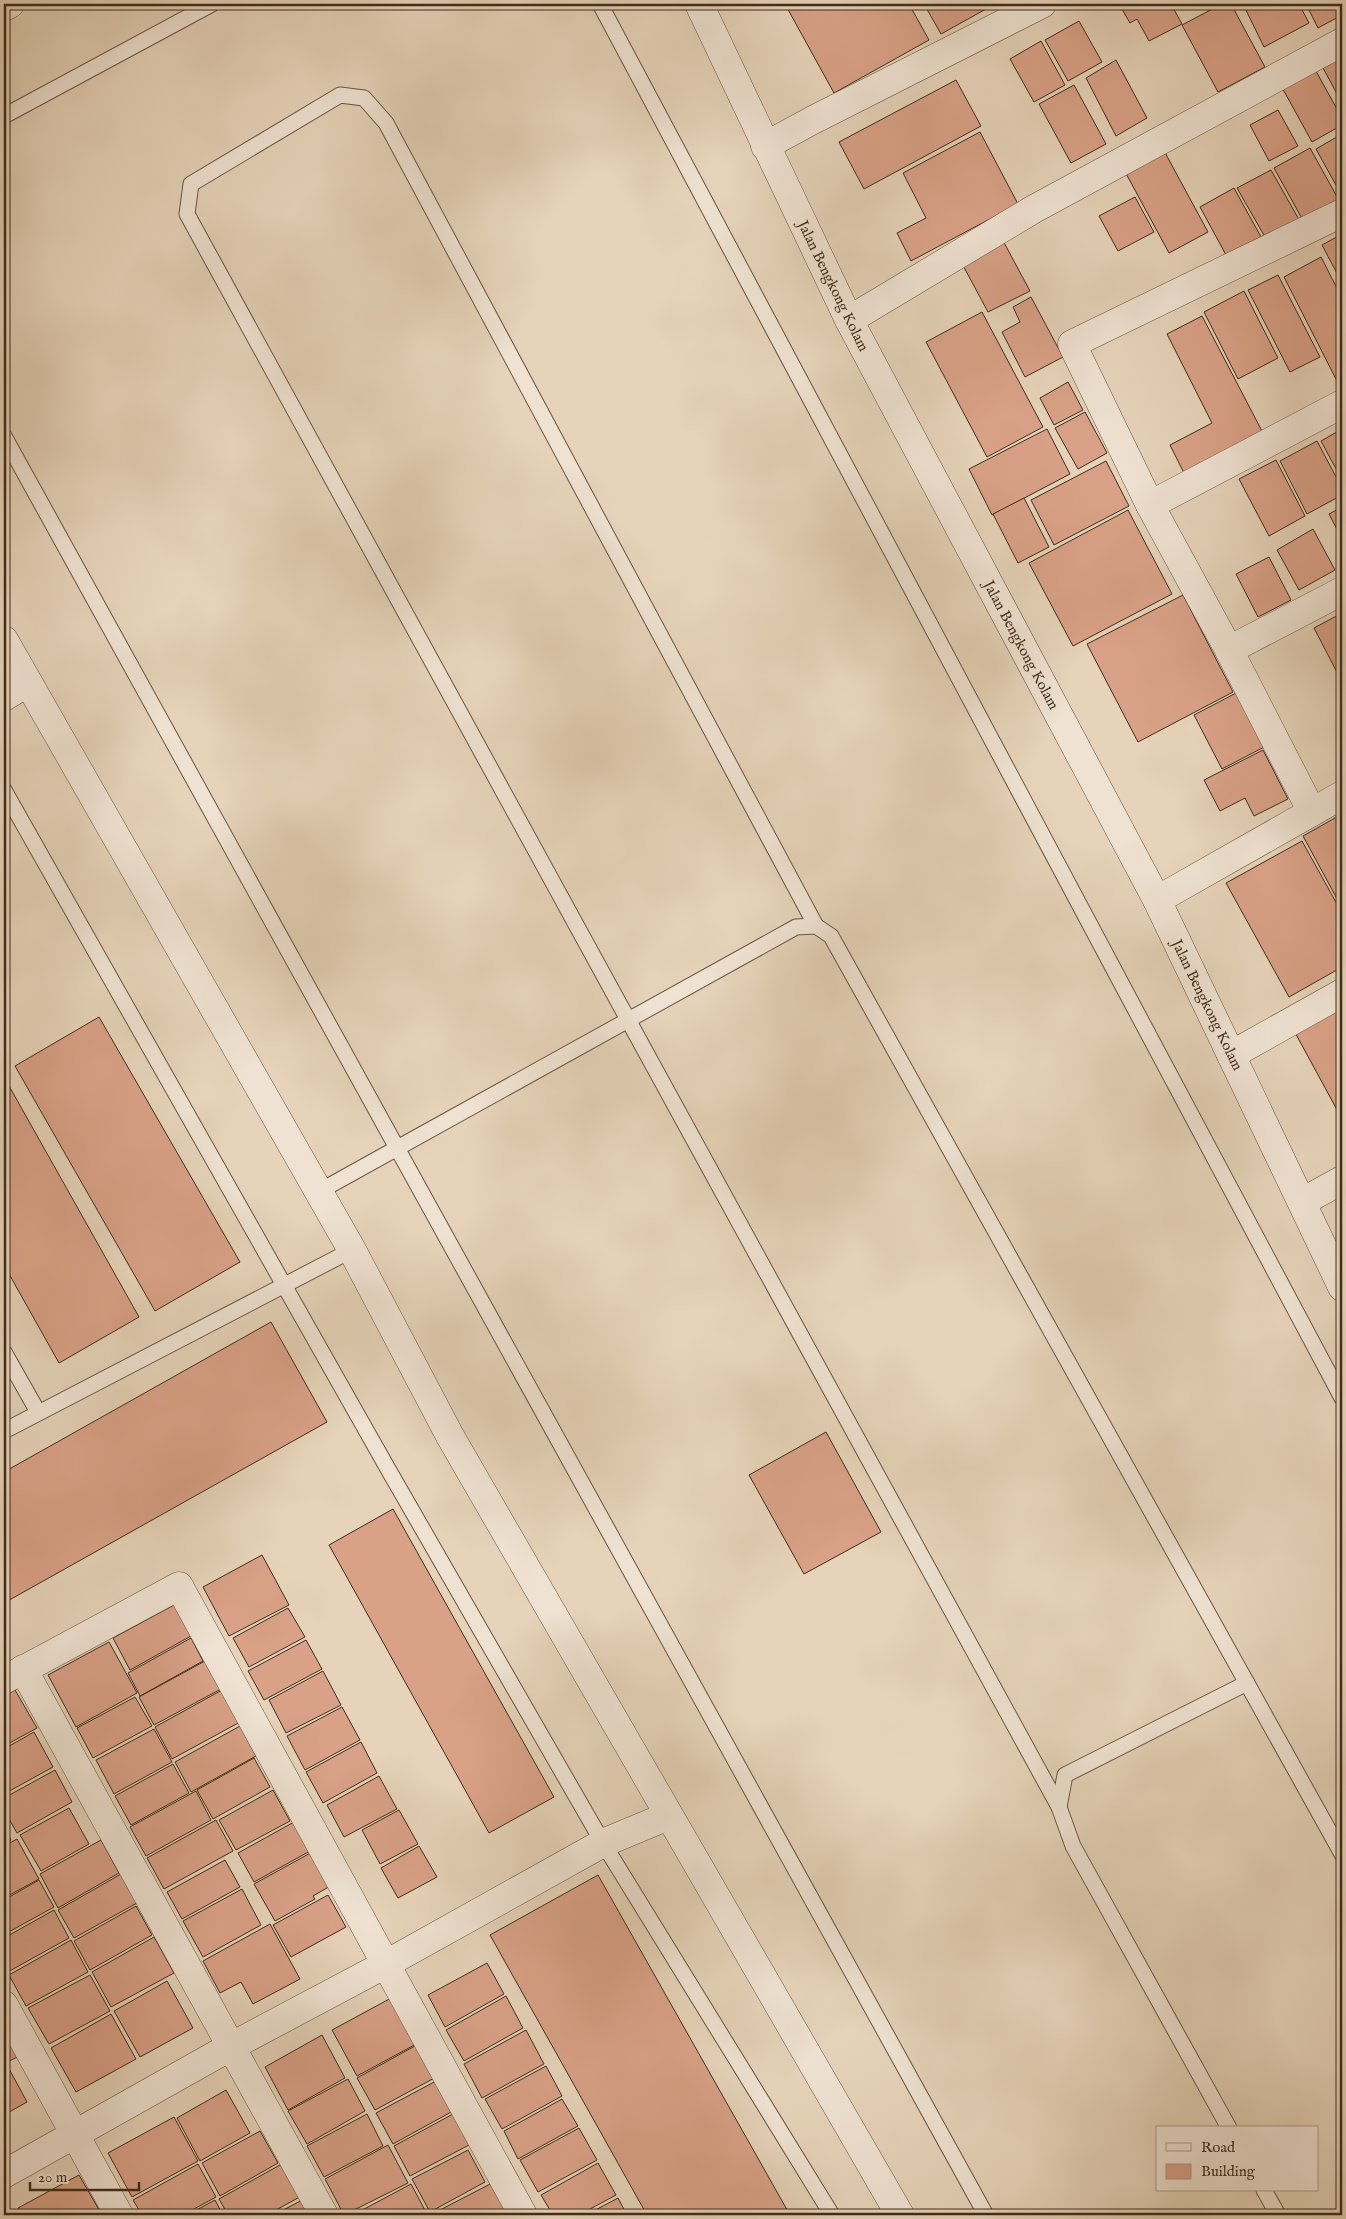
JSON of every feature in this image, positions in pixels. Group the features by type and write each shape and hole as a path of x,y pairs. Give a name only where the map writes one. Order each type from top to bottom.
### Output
{"street":[{"path":"4,7 10,4"},
{"name":"Jalan Bengkong Kolam","path":"699,4 849,320 1157,900 1342,1287"},
{"path":"765,146 1042,4"},
{"path":"849,320 1034,209 1342,42"},
{"path":"1312,812 1230,650 1150,505 1072,344 1342,213"},
{"path":"1150,505 1342,404"},
{"path":"1230,650 1342,591"},
{"path":"4,640 352,1250 450,1436 900,2215"},
{"path":"4,697 27,683"},
{"path":"1157,900 1342,795"},
{"path":"1231,1055 1342,993"},
{"path":"1302,1202 1342,1180"},
{"path":"324,2215 230,2047 13,1674 180,1586 523,2215"},
{"path":"4,2174 230,2047 386,1964 603,1843 668,1816"},
{"path":"4,2005 119,2215"}],"lane":[{"path":"4,116 212,4"},
{"path":"600,4 1342,1398"},
{"path":"1228,2126 1073,1846 1059,1806 627,1021 187,214 191,184 340,95 364,98 386,123 816,926 831,936 1342,1854"},
{"path":"4,436 986,2215"},
{"path":"4,790 388,1469 603,1843 832,2215"},
{"path":"318,1192 796,927 816,926"},
{"path":"4,1430 352,1250"},
{"path":"4,1352 38,1412"},
{"path":"1059,1806 1065,1775 1247,1683"},
{"path":"1265,2192 1278,2215"}],"building":[{"path":"785,4 909,4 929,40 834,93"},
{"path":"924,4 995,4 941,34"},
{"path":"1119,4 1171,4 1182,24 1149,41 1137,19 1130,23"},
{"path":"1222,4 1231,4 1265,67 1218,92 1182,25"},
{"path":"1243,4 1299,4 1309,23 1264,47"},
{"path":"1306,4 1342,4 1342,15 1318,28"},
{"path":"1079,21 1102,62 1068,81 1045,40"},
{"path":"1041,41 1065,85 1034,102 1010,59"},
{"path":"1342,57 1342,103 1323,68"},
{"path":"1116,60 1147,118 1116,136 1086,78"},
{"path":"1312,64 1342,118 1342,125 1312,142 1279,82"},
{"path":"956,80 981,126 864,189 839,142"},
{"path":"1074,85 1106,144 1071,163 1039,104"},
{"path":"1278,110 1298,146 1269,161 1250,125"},
{"path":"980,132 1018,204 911,261 897,233 926,218 903,173"},
{"path":"1342,134 1342,196 1316,149"},
{"path":"1162,147 1208,232 1169,253 1123,168"},
{"path":"1310,148 1341,204 1305,224 1274,168"},
{"path":"1271,170 1302,225 1269,244 1237,188"},
{"path":"1234,188 1266,246 1232,266 1200,207"},
{"path":"1135,197 1154,232 1118,251 1099,216"},
{"path":"1342,234 1342,283 1322,245"},
{"path":"1001,237 1030,291 988,312 959,258"},
{"path":"1321,257 1342,298 1342,386 1340,387 1284,277"},
{"path":"1278,275 1320,357 1290,372 1248,290"},
{"path":"1244,291 1278,358 1238,379 1204,312"},
{"path":"1031,297 1063,357 1025,377 1002,332 1020,322 1013,307"},
{"path":"982,312 1043,427 987,457 926,342"},
{"path":"1202,316 1263,433 1184,473 1170,445 1212,423 1167,334"},
{"path":"1068,382 1083,410 1054,425 1040,398"},
{"path":"1085,412 1107,453 1078,469 1055,428"},
{"path":"1047,429 1070,474 992,515 969,469"},
{"path":"1342,429 1342,480 1321,441"},
{"path":"1317,441 1342,488 1342,495 1307,514 1280,461"},
{"path":"1276,460 1305,516 1269,536 1239,479"},
{"path":"1106,461 1129,506 1054,545 1031,500"},
{"path":"1024,498 1049,547 1018,563 993,514"},
{"path":"1342,507 1342,539 1329,514"},
{"path":"1128,510 1172,594 1073,646 1029,563"},
{"path":"1313,529 1335,570 1299,590 1277,550"},
{"path":"1269,557 1291,600 1258,617 1236,574"},
{"path":"1183,595 1233,692 1138,742 1087,644"},
{"path":"1342,613 1342,682 1314,628"},
{"path":"1238,692 1266,746 1222,769 1194,715"},
{"path":"1263,750 1288,799 1254,816 1245,798 1220,811 1204,780"},
{"path":"1342,814 1342,908 1303,836"},
{"path":"1302,841 1342,913 1342,967 1289,997 1226,883"},
{"path":"1342,1000 1342,1119 1292,1027"},
{"path":"99,1017 240,1262 155,1311 15,1066"},
{"path":"4,1077 139,1317 59,1363 4,1265"},
{"path":"271,1322 327,1422 4,1603 4,1472"},
{"path":"826,1432 881,1532 804,1574 749,1475"},
{"path":"393,1509 554,1797 489,1833 329,1545"},
{"path":"262,1555 289,1605 229,1636 203,1587"},
{"path":"174,1605 191,1636 130,1670 113,1638"},
{"path":"288,1608 305,1637 249,1667 233,1638"},
{"path":"191,1638 203,1661 140,1696 128,1673"},
{"path":"306,1640 322,1669 264,1700 248,1671"},
{"path":"109,1642 137,1693 76,1727 48,1675"},
{"path":"205,1661 221,1689 154,1725 139,1697"},
{"path":"323,1671 341,1705 286,1733 269,1700"},
{"path":"15,1690 37,1728 4,1746 4,1696"},
{"path":"222,1690 240,1722 172,1759 155,1727"},
{"path":"135,1697 152,1726 93,1758 77,1728"},
{"path":"342,1707 360,1740 305,1770 287,1736"},
{"path":"240,1726 256,1756 191,1792 175,1762"},
{"path":"154,1729 172,1762 114,1794 96,1760"},
{"path":"34,1732 53,1767 4,1794 4,1749"},
{"path":"361,1742 377,1773 323,1803 306,1772"},
{"path":"254,1758 270,1787 213,1819 197,1790"},
{"path":"173,1764 189,1793 131,1825 115,1796"},
{"path":"55,1770 72,1802 17,1833 4,1810 4,1798"},
{"path":"379,1776 397,1809 344,1837 327,1805"},
{"path":"273,1790 290,1821 236,1850 219,1820"},
{"path":"196,1791 211,1820 146,1856 130,1827"},
{"path":"69,1808 89,1844 41,1871 20,1835"},
{"path":"399,1810 418,1844 380,1864 362,1830"},
{"path":"216,1820 233,1851 164,1889 147,1858"},
{"path":"294,1822 310,1851 254,1882 238,1853"},
{"path":"4,1826 11,1840 4,1844"},
{"path":"17,1839 39,1879 4,1898 4,1846"},
{"path":"101,1840 119,1873 58,1908 40,1874"},
{"path":"419,1846 437,1877 398,1898 381,1868"},
{"path":"314,1851 332,1885 313,1896 315,1899 275,1921 254,1884"},
{"path":"225,1860 240,1887 182,1919 167,1892"},
{"path":"121,1874 137,1903 74,1938 58,1910"},
{"path":"598,1875 790,2215 647,2215 490,1935"},
{"path":"39,1880 54,1907 5,1934 4,1900"},
{"path":"242,1889 261,1925 203,1957 183,1921"},
{"path":"328,1895 346,1927 291,1957 273,1925"},
{"path":"136,1906 152,1935 90,1970 74,1941"},
{"path":"54,1910 69,1938 6,1973 4,1968 4,1938"},
{"path":"270,1924 300,1979 253,2004 241,1982 220,1993 203,1961"},
{"path":"154,1937 174,1973 111,2007 92,1972"},
{"path":"71,1940 88,1972 26,2006 9,1975"},
{"path":"487,1963 504,1994 445,2027 428,1995"},
{"path":"90,1975 110,2011 49,2044 28,2008"},
{"path":"167,1981 193,2028 140,2057 114,2011"},
{"path":"506,1996 523,2028 464,2061 446,2030"},
{"path":"393,1997 418,2043 357,2076 332,2030"},
{"path":"111,2014 136,2059 76,2092 51,2048"},
{"path":"526,2030 544,2064 482,2098 464,2064"},
{"path":"4,2033 17,2057 4,2064"},
{"path":"322,2035 345,2078 288,2110 265,2067"},
{"path":"422,2042 440,2075 375,2110 357,2078"},
{"path":"7,2065 27,2102 4,2115 4,2066"},
{"path":"546,2066 562,2096 502,2129 485,2099"},
{"path":"348,2079 365,2111 307,2144 288,2111"},
{"path":"436,2081 453,2111 393,2144 376,2113"},
{"path":"226,2090 250,2133 200,2161 177,2118"},
{"path":"562,2099 578,2126 518,2159 504,2131"},
{"path":"367,2114 383,2146 324,2177 307,2146"},
{"path":"453,2114 469,2145 410,2176 394,2146"},
{"path":"174,2117 198,2161 132,2197 108,2153"},
{"path":"579,2128 597,2160 538,2192 520,2160"},
{"path":"260,2131 278,2163 220,2196 202,2163"},
{"path":"388,2145 408,2183 344,2215 325,2179"},
{"path":"468,2150 485,2182 430,2212 412,2179"},
{"path":"287,2161 305,2194 267,2215 228,2215 219,2199"},
{"path":"598,2163 616,2195 579,2215 553,2215 541,2195"},
{"path":"198,2164 216,2197 183,2215 142,2215 133,2200"},
{"path":"79,2175 102,2215 22,2215 18,2208"},
{"path":"496,2181 511,2210 502,2215 440,2215 438,2211"},
{"path":"411,2184 427,2214 353,2215"},
{"path":"306,2198 316,2215 274,2215"},
{"path":"618,2198 627,2215 586,2215"},
{"path":"215,2200 223,2215 187,2215"}]}
